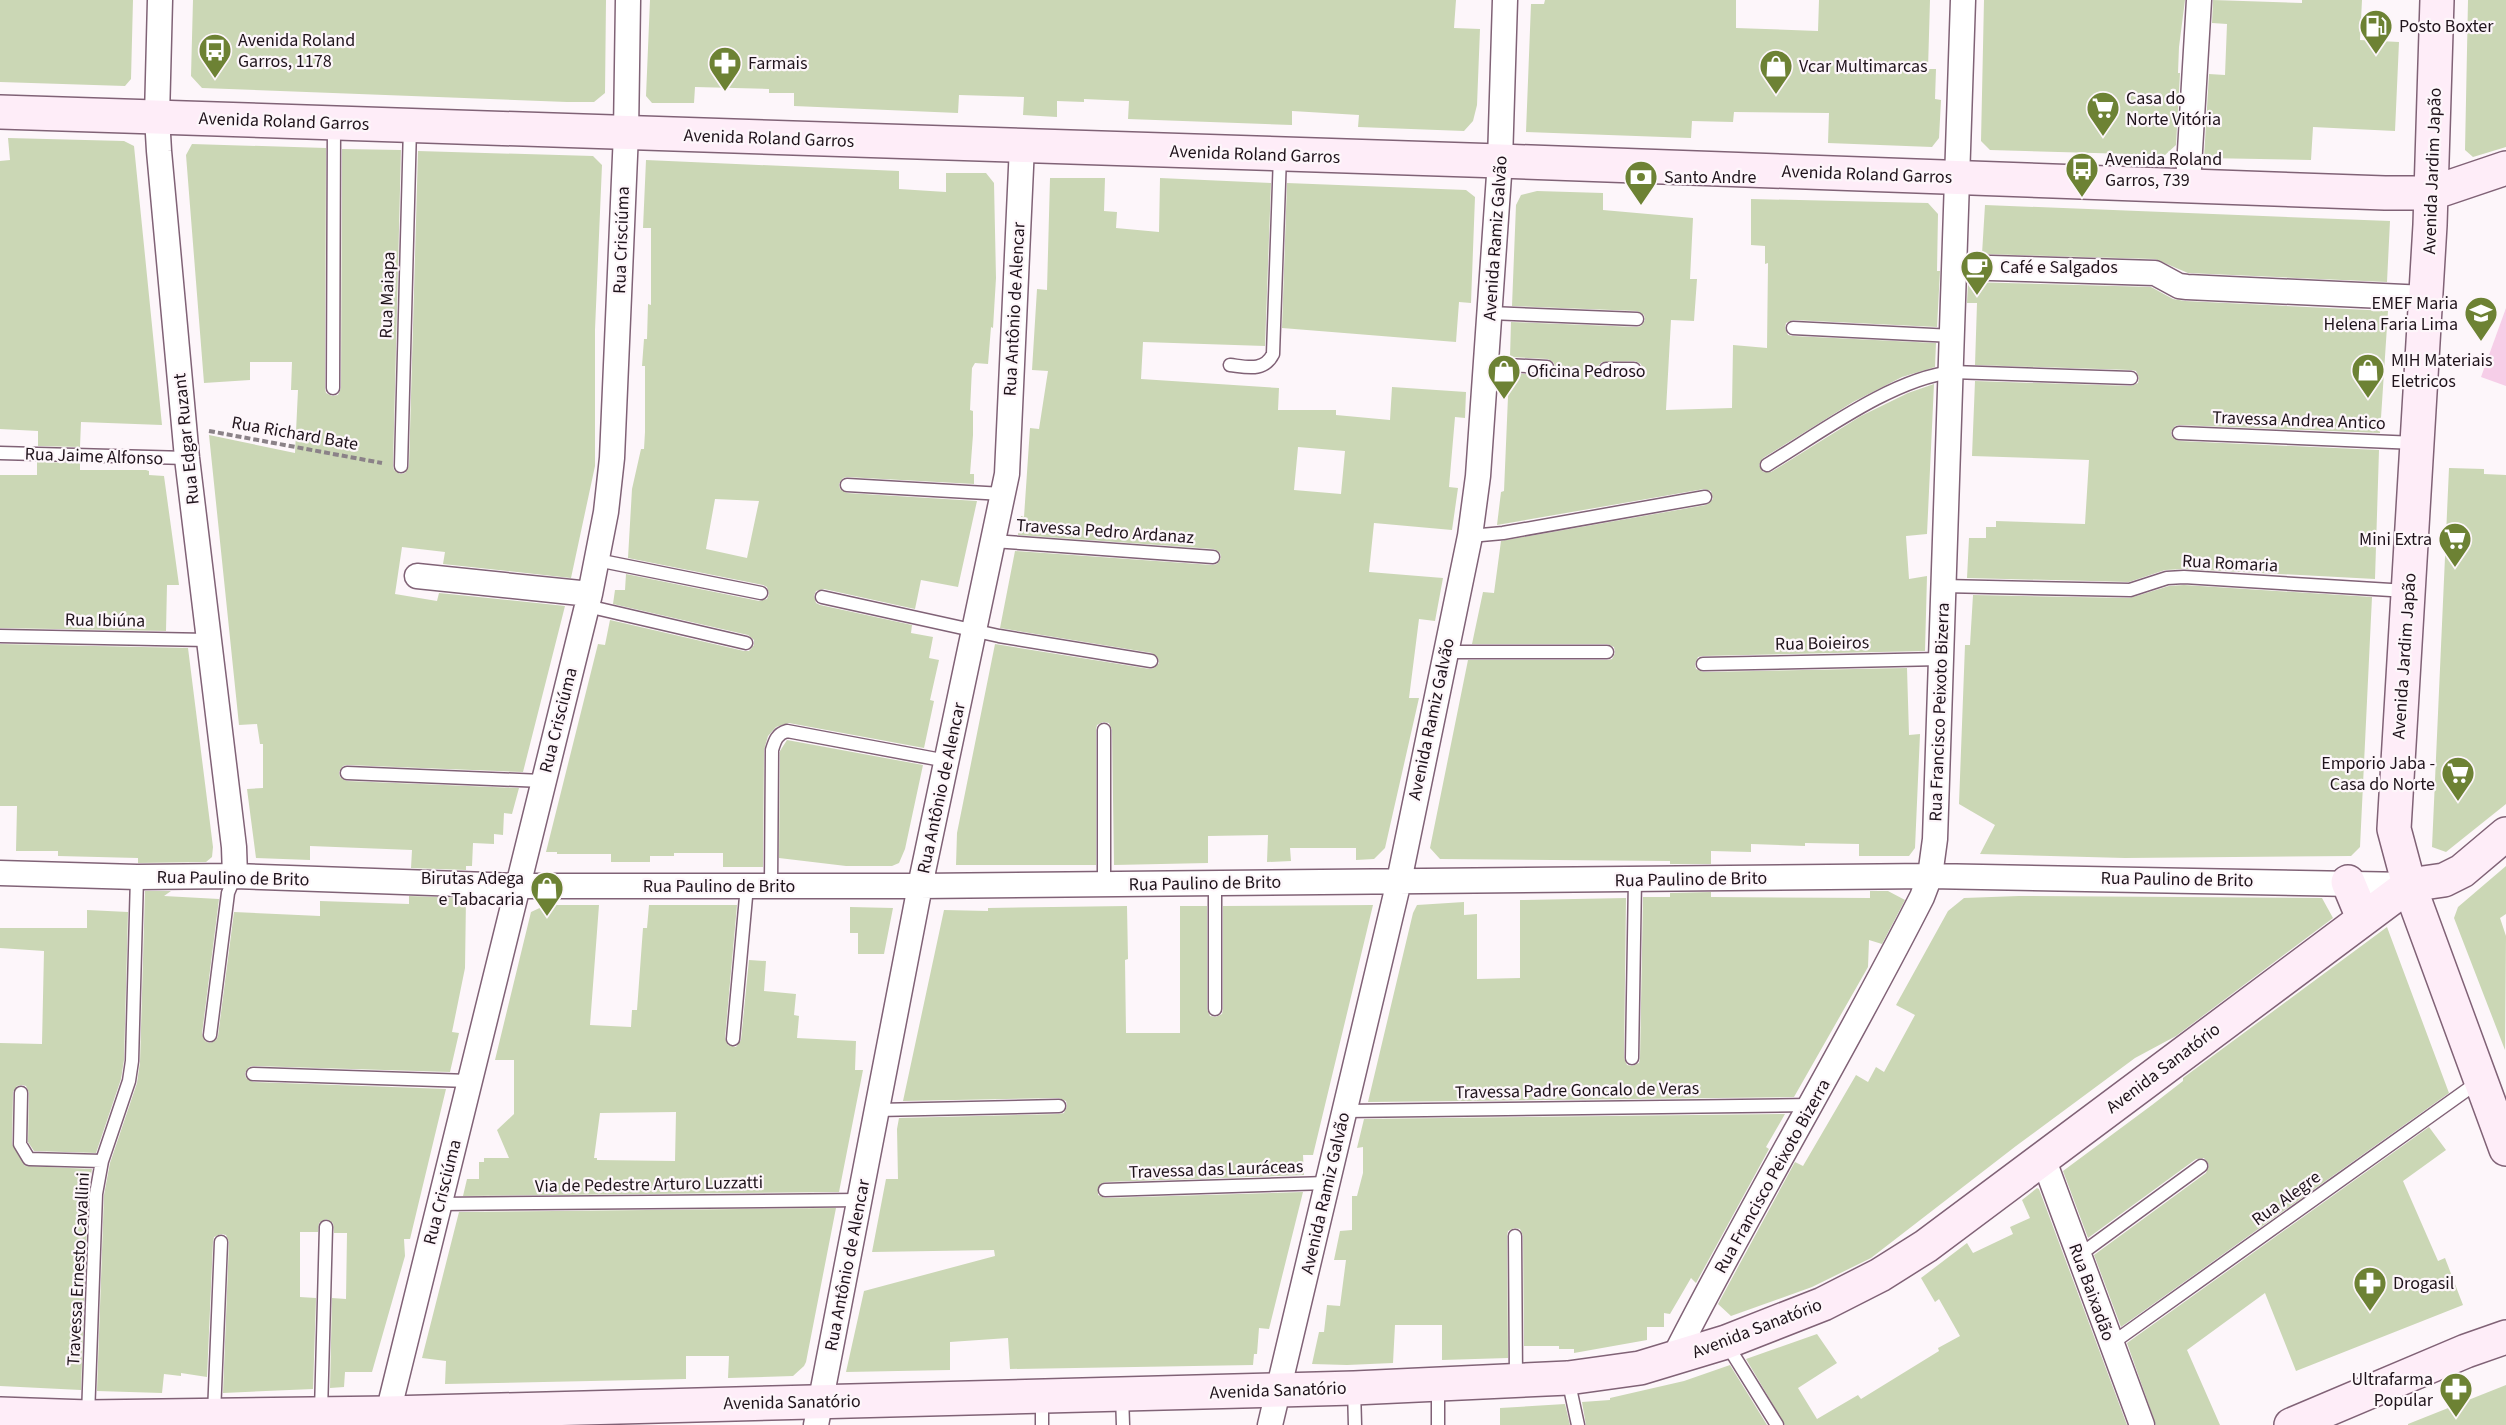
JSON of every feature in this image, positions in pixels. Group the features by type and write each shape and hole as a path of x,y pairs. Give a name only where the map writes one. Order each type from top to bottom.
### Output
{"main road":[{"name":"Avenida Jardim Japão","path":"2437,0 2432,193 2394,829 2409,885 2506,1149"},
{"name":"Avenida Roland Garros","path":"0,112 2432,193 2506,168"},
{"path":"2409,885 2444,880 2462,871 2506,834"},
{"path":"2348,882 2363,918"},
{"name":"Avenida Sanatório","path":"0,1414 210,1418 321,1414 387,1419 818,1413 918,1407 1123,1409 1278,1390 1568,1378 1640,1368 1726,1342 1823,1304 1880,1275 1926,1246 2409,885"},
{"path":"2291,1425 2466,1351 2506,1337"}],"street":[{"name":"Rua Edgar Ruzant","path":"159,0 157,117 184,427 236,876"},
{"name":"Rua Crisciúma","path":"387,1419 597,560 612,458 626,133 628,0"},
{"name":"Avenida Ramiz Galvão","path":"1270,1425 1399,880 1470,536 1478,476 1500,161 1505,0"},
{"name":"Rua Francisco Peixoto Bizerra","path":"1673,1359 1710,1286 1844,1047 1922,897 1930,876 1935,839 1956,267 1963,0"},
{"path":"2188,184 2199,0"},
{"name":"Rua Antônio de Alencar","path":"818,1413 920,886 1007,474 1022,146"},
{"path":"1956,267 2149,272 2166,277 2179,286 2187,287 2426,298"},
{"path":"417,576 588,600"},
{"name":"Rua Paulino de Brito","path":"0,873 137,877 236,876 516,886 920,886 1930,876 2348,882 2409,885"},
{"name":"Rua Baixadão","path":"2043,1158 2142,1425"}],"lane":[{"path":"333,388 334,123"},
{"name":"Rua Maiapa","path":"401,466 410,125"},
{"path":"1230,365 1253,368 1263,366 1273,354 1280,155"},
{"path":"1490,313 1637,319"},
{"path":"1793,328 1953,336"},
{"path":"1486,364 1547,367"},
{"path":"1606,369 1634,369"},
{"path":"1767,465 1866,405 1931,374 1952,372 2131,378"},
{"name":"Travessa Andrea Antico","path":"2179,433 2417,442"},
{"name":"Rua Jaime Alfonso","path":"0,453 187,458"},
{"path":"847,485 1003,494"},
{"path":"1470,536 1503,533 1705,497"},
{"name":"Travessa Pedro Ardanaz","path":"993,541 1214,557"},
{"path":"597,560 761,593"},
{"name":"Rua Romaria","path":"1943,586 2130,590 2167,578 2184,577 2408,591"},
{"path":"822,597 973,630 1151,661"},
{"path":"588,600 746,643"},
{"name":"Rua Ibiúna","path":"0,636 208,640"},
{"path":"1445,652 1607,652"},
{"name":"Rua Boieiros","path":"1703,664 1941,659"},
{"path":"1104,730 1104,884"},
{"path":"771,886 772,750 780,733 788,731 947,762"},
{"path":"347,773 542,781"},
{"path":"210,1035 228,893 236,876"},
{"name":"Travessa Ernesto Cavallini","path":"88,1417 96,1194 102,1161 129,1081 132,1061 137,877"},
{"path":"1632,1058 1635,879"},
{"path":"1215,883 1215,1009"},
{"path":"733,1039 747,886"},
{"path":"252,1074 469,1081"},
{"name":"Rua Alegre","path":"2111,1344 2481,1080"},
{"path":"21,1093 20,1144 23,1154 28,1159 102,1161"},
{"name":"Travessa Padre Goncalo de Veras","path":"1344,1111 1811,1105"},
{"path":"877,1110 1059,1106"},
{"path":"2078,1256 2201,1166"},
{"name":"Travessa das Lauráceas","path":"1105,1190 1327,1183"},
{"name":"Via de Pedestre Arturo Luzzatti","path":"439,1204 860,1200"},
{"path":"321,1414 326,1227"},
{"path":"1515,1236 1516,1381"},
{"path":"210,1418 221,1242"},
{"path":"1726,1342 1777,1425"},
{"path":"1568,1378 1578,1425"},
{"path":"1438,1385 1438,1425"},
{"path":"1354,1388 1355,1425"}],"path":[{"name":"Rua Richard Bate","path":"184,427 401,466"}],"shaded area":[{"path":"2506,308 2506,386 2481,377"}],"building":[{"path":"0,0 133,0 131,79 125,86 0,82"},
{"path":"193,0 606,0 605,93 594,102 567,102 202,88 191,76"},
{"path":"650,0 1456,0 1454,28 1480,29 1477,105 1473,121 1464,131 1358,127 1359,115 1292,111 1292,125 1128,119 1129,101 1084,99 1084,102 1057,101 1057,117 1023,115 1024,97 959,95 958,113 794,106 794,93 769,93 769,89 695,87 694,103 652,103 646,96"},
{"path":"1545,0 1736,0 1736,28 1818,31 1819,0 1930,0 1928,69 1936,69 1935,99 1941,100 1939,138 1932,147 1828,143 1829,113 1734,112 1733,122 1692,121 1691,138 1526,132 1531,4 1544,4"},
{"path":"1984,0 2185,0 2179,47 2176,145 2165,155 1990,150 1981,141"},
{"path":"2213,0 2302,3 2302,0 2362,0 2360,40 2399,42 2395,131 2313,127 2311,160 2204,158 2209,74 2225,75 2227,24 2212,23"},
{"path":"2468,0 2506,0 2506,147 2473,157 2465,150"},
{"path":"8,138 124,141 134,146 162,425 81,422 80,447 38,446 38,431 0,429 0,161 10,160"},
{"path":"192,144 326,148 325,388 326,393 332,396 338,395 341,388 342,149 401,150 393,466 394,470 400,474 405,473 409,466 418,151 593,156 602,165 595,330 595,466 571,578 443,564 445,552 402,547 395,594 437,601 439,593 565,606 523,772 347,765 343,766 339,772 340,777 347,781 519,788 512,814 504,813 503,835 494,834 494,844 473,843 472,866 466,866 466,870 411,868 412,850 310,846 310,860 256,858 247,789 263,788 263,744 260,744 257,724 239,725 209,435 295,453 298,390 291,390 292,362 250,362 250,380 204,383 186,155"},
{"path":"646,160 899,171 899,189 946,192 946,173 986,173 994,183 996,278 993,328 991,327 988,364 975,363 972,368 970,410 973,411 973,435 970,474 974,474 974,484 847,477 843,478 839,484 840,489 847,493 977,501 958,587 921,580 915,609 824,589 816,591 814,596 816,603 820,605 912,625 911,633 933,637 929,658 939,660 930,700 934,701 924,748 789,723 776,727 768,736 764,750 763,867 723,867 723,853 674,853 674,856 650,856 650,862 611,862 611,854 546,852 598,644 605,645 610,620 744,651 749,651 754,645 754,640 748,635 613,604 615,590 625,590 626,574 759,601 767,599 769,594 767,587 763,585 628,558 632,489 641,449 644,449 645,366 642,366 644,339 647,339 648,304 651,305 651,228 643,228","holes":["715,499 759,501 747,558 706,549"]},
{"path":"1050,178 1105,178 1104,211 1117,212 1116,228 1159,232 1160,178 1271,183 1265,346 1143,342 1141,379 1279,388 1278,410 1336,410 1336,415 1390,420 1392,387 1466,392 1465,418 1455,417 1449,487 1458,488 1452,530 1374,523 1369,572 1443,578 1435,621 1419,619 1409,698 1419,698 1385,848 1374,859 1356,860 1356,848 1290,848 1291,861 1267,862 1268,835 1208,836 1208,863 1114,865 1112,730 1109,723 1103,722 1097,725 1096,730 1096,865 956,865 957,833 995,644 1150,669 1159,663 1158,658 1152,653 1000,628 1015,551 1212,565 1217,564 1221,558 1220,553 1214,549 1018,535 1021,516 1024,517 1030,428 1039,429 1048,371 1032,370 1037,289 1047,290","holes":["1298,447 1345,451 1341,494 1294,490"]},
{"path":"1287,183 1466,190 1475,197 1471,303 1459,302 1456,342 1282,328"},
{"path":"1537,191 1603,193 1603,210 1693,218 1690,279 1697,279 1694,321 1671,320 1666,410 1732,408 1733,345 1767,348 1768,263 1765,264 1765,246 1751,245 1751,199 1928,203 1938,214 1937,271 1940,271 1937,327 1793,320 1786,323 1785,328 1788,335 1793,336 1936,343 1935,367 1902,377 1853,402 1763,458 1759,465 1763,472 1771,472 1861,416 1908,393 1934,384 1927,534 1906,536 1909,579 1927,576 1925,651 1703,656 1698,657 1695,664 1696,669 1703,672 1907,668 1909,735 1920,734 1915,848 1909,856 1859,856 1859,844 1805,843 1805,846 1751,844 1751,852 1711,851 1711,864 1670,864 1670,861 1440,859 1430,848 1468,660 1607,660 1612,659 1615,653 1614,647 1607,644 1472,644 1483,592 1494,593 1501,541 1706,505 1713,499 1711,491 1704,489 1497,525 1501,492 1504,491 1509,373 1547,375 1551,374 1555,368 1554,363 1548,359 1510,357 1511,322 1637,327 1641,326 1645,320 1644,315 1637,311 1512,306 1516,205 1521,195","holes":["1635,361 1641,364 1642,368 1638,376 1606,377 1599,373 1599,365 1602,362"]},
{"path":"1985,205 2390,221 2387,282 2188,273 2155,259 1982,254"},
{"path":"1968,282 2151,287 2173,299 2185,301 2388,311 2380,433 2179,425 2175,426 2171,432 2172,437 2179,441 2379,450 2375,579 2184,569 2165,570 2129,582 1967,578 1969,538 1986,538 1986,527 1996,527 1996,521 2085,524 2089,460 1972,456 1975,381 2131,386 2138,383 2139,378 2136,371 2131,370 1975,365 1977,303 1967,303"},
{"path":"37,462 80,463 80,470 146,470 149,471 149,475 164,476 179,585 167,585 166,631 0,628 0,475 37,475"},
{"path":"2449,468 2484,469 2484,474 2506,475 2506,804 2446,852 2432,847"},
{"path":"2184,585 2372,597 2360,847 2351,856 2125,858 1980,854 1995,825 1959,804 1965,645 1970,645 1973,595 2130,598 2169,586"},
{"path":"0,644 188,648 213,847 212,857 206,862 138,863 138,858 58,856 58,851 16,851 17,806 0,806"},
{"path":"787,740 923,765 905,849 899,863 892,866 846,866 779,858 780,751"},
{"path":"2506,866 2506,914 2500,918 2506,936 2505,1050 2454,918 2458,907"},
{"path":"145,891 171,891 164,896 219,899 202,1034 205,1041 210,1043 218,1036 234,912 320,916 320,901 409,904 409,896 466,898 465,968 452,1032 459,1033 450,1072 253,1066 249,1067 245,1073 246,1078 253,1082 446,1089 410,1239 404,1239 405,1256 372,1372 345,1372 344,1387 330,1388 332,1298 346,1299 347,1233 334,1233 333,1223 326,1219 319,1223 318,1232 300,1232 300,1297 316,1298 313,1389 223,1393 229,1242 226,1235 221,1234 214,1237 213,1242 207,1377 181,1373 181,1376 164,1374 162,1393 97,1391 104,1195 110,1163 137,1083 140,1062"},
{"path":"1870,891 1888,891 1905,900 1882,944 1869,940 1868,967 1794,1097 1368,1102 1413,913 1417,905 1464,902 1464,915 1477,914 1477,979 1520,978 1520,900 1626,898 1624,1058 1627,1065 1632,1066 1639,1063 1640,1058 1643,897 1670,897 1670,893 1711,892 1711,897 1870,898"},
{"path":"2019,896 2322,898 2333,918 2176,1036 2135,1058 1871,1258 1812,1287 1731,1316 1718,1304 1795,1162 1803,1166 1856,1075 1868,1082 1876,1067 1884,1072 1915,1015 1896,1005 1948,911 1964,898"},
{"path":"546,905 599,905 590,1025 631,1027 632,1010 637,1010 643,928 647,928 649,905 737,905 725,1038 728,1045 736,1047 741,1040 749,960 766,961 764,991 796,994 794,1015 799,1016 797,1038 856,1041 855,1070 863,1070 839,1192 463,1196 467,1179 479,1179 479,1162 484,1162 484,1158 509,1158 497,1130 514,1114 514,1060 495,1060 531,912","holes":["676,1112 675,1161 597,1160 594,1158 600,1113"]},
{"path":"1373,905 1313,1155 1303,1155 1304,1175 1105,1182 1098,1187 1098,1195 1105,1198 1303,1192 1269,1329 1259,1328 1257,1354 1254,1354 1253,1365 1010,1369 1008,1338 950,1342 950,1370 846,1372 864,1291 995,1256 994,1250 872,1252 886,1179 898,1179 897,1129 899,1118 1059,1114 1064,1113 1067,1106 1066,1101 1059,1098 903,1101 944,910 988,911 988,908 1127,906 1126,1033 1180,1033 1180,906 1207,906 1207,1009 1210,1016 1216,1017 1222,1014 1223,1009 1223,906"},
{"path":"850,907 893,908 884,954 858,954 858,933 850,933"},
{"path":"87,910 128,912 124,1060 121,1079 96,1153 34,1151 28,1142 29,1093 26,1086 22,1085 17,1086 13,1092 12,1144 25,1166 92,1169 88,1194 81,1390 0,1386 0,1043 42,1044 44,951 0,948 0,928 87,928"},
{"path":"2387,927 2449,1093 2121,1327 2094,1255 2206,1173 2209,1165 2204,1158 2196,1159 2088,1238 2063,1171 2183,1081 2183,1078"},
{"path":"1785,1114 1766,1147 1769,1149 1696,1283 1691,1278 1670,1314 1664,1313 1664,1327 1647,1327 1647,1340 1574,1353 1574,1349 1559,1349 1559,1346 1524,1346 1523,1236 1520,1229 1514,1228 1508,1231 1507,1236 1508,1358 1442,1360 1442,1325 1395,1325 1393,1363 1312,1364 1319,1332 1324,1332 1327,1305 1340,1306 1346,1260 1334,1260 1340,1231 1352,1230 1352,1196 1357,1196 1363,1173 1363,1147 1357,1148 1364,1119"},
{"path":"2429,1127 2446,1150 2403,1181 2438,1261 2445,1258 2463,1305 2296,1371 2265,1293 2187,1350 2220,1425 2156,1425 2127,1343"},
{"path":"2037,1188 2127,1425 1785,1425 1746,1359 1817,1334 1837,1363 1798,1388 1817,1419 1858,1395 1861,1399 1960,1336 1939,1299 1935,1302 1921,1278 1967,1243 1973,1253 2013,1234 2010,1227 2030,1218 2022,1200"},
{"path":"836,1208 806,1362 793,1376 728,1378 729,1356 686,1356 686,1379 445,1384 446,1361 422,1358 459,1212"},
{"path":"1730,1365 1767,1425 1586,1425 1582,1402 1610,1400 1610,1398 1684,1381"},
{"path":"2506,1385 2506,1425 2408,1425 2408,1424"},
{"path":"1565,1404 1570,1425 1500,1425 1500,1408"}],"place":[{"name":"Posto Boxter","path":"2376,55"},
{"name":"Avenida Roland Garros, 1178","path":"215,79"},
{"name":"Farmais","path":"725,92"},
{"name":"Vcar Multimarcas","path":"1776,95"},
{"name":"Casa do Norte Vitória","path":"2103,137"},
{"name":"Avenida Roland Garros, 739","path":"2082,198"},
{"name":"Santo Andre","path":"1641,206"},
{"name":"Café e Salgados","path":"1977,296"},
{"name":"EMEF Maria Helena Faria Lima","path":"2481,342"},
{"name":"MIH Materiais Eletricos","path":"2368,399"},
{"name":"Oficina Pedroso","path":"1504,400"},
{"name":"Mini Extra","path":"2455,568"},
{"name":"Emporio Jaba - Casa do Norte","path":"2458,802"},
{"name":"Birutas Adega e Tabacaria","path":"547,917"},
{"name":"Drogasil","path":"2370,1312"},
{"name":"Ultrafarma Popular","path":"2456,1418"}]}
